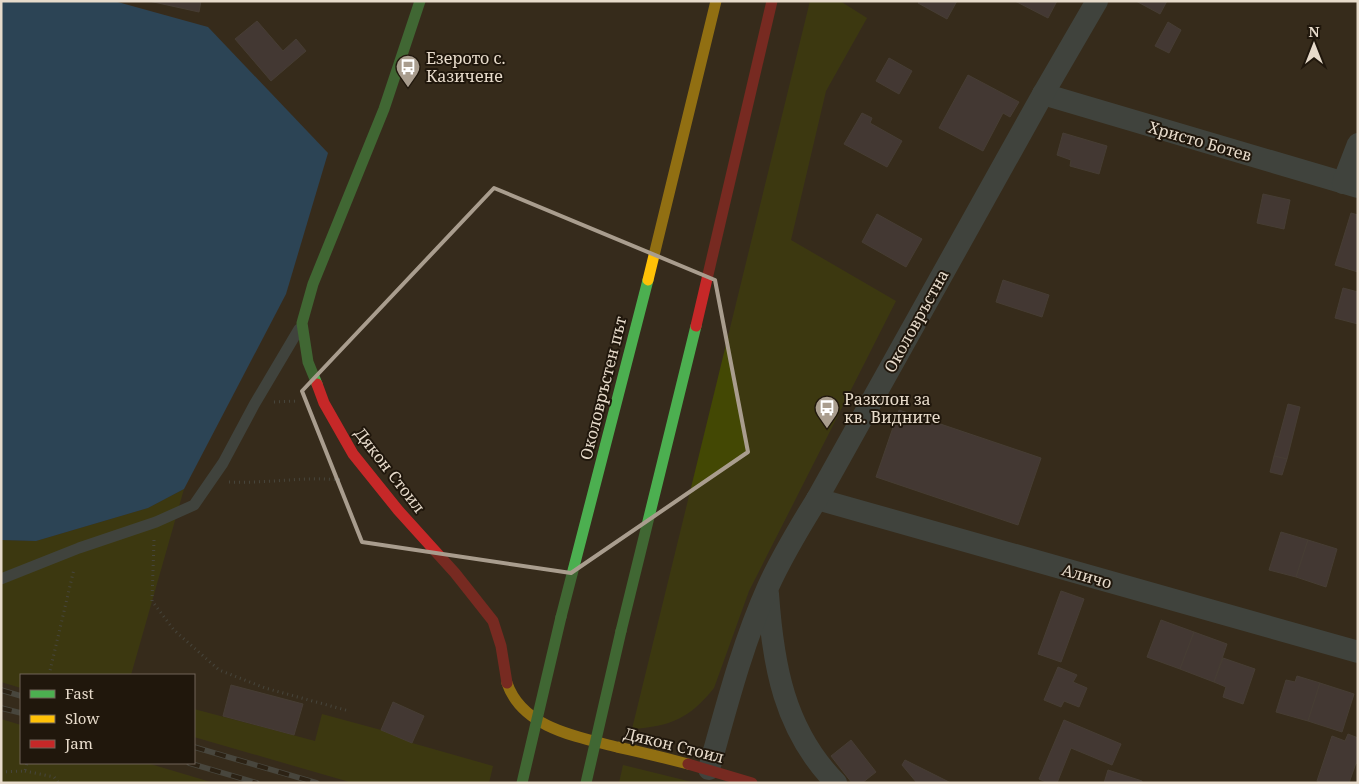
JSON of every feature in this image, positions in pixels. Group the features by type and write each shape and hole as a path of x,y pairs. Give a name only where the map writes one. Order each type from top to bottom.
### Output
{"main road":[{"name":"Дякон Стоил","path":"420,1 384,109 313,284 302,323 308,362 324,403 353,454 398,510 455,573 493,621 501,646 505,678 510,693 523,709 544,724 570,735 709,769 752,783"},
{"name":"Околовръстен път","path":"522,783 561,617 661,232 716,1"},
{"path":"586,783 621,631 716,245 772,1"}],"street":[{"name":"Околовръстна","path":"836,783 806,745 789,713 778,677 771,639 768,588 788,546 817,500 1096,1"},
{"name":"Христо Ботев","path":"1043,94 1350,185"},
{"path":"1350,185 1358,144"},
{"name":"Аличо","path":"817,500 1358,652"},
{"path":"709,769 748,638 768,588"}],"lane":[{"path":"1,579 79,548 156,522 194,505 223,463 254,405 302,323"}],"path":[{"path":"254,405 290,400 324,403"},
{"path":"211,481 255,484 326,478 376,483"},
{"path":"156,522 152,561 152,601 174,630 219,670 265,688 349,711"},
{"path":"49,674 79,548"},
{"path":"25,771 27,764"},
{"path":"1,772 25,771 54,777 59,783"}],"highlighted area":[{"path":"494,188 715,280 748,452 571,573 362,542 302,391"}],"green space":[{"path":"810,1 840,1 867,18 826,91 791,240 896,301 749,591 714,688 696,707 678,719 658,726 632,729"},
{"path":"184,489 131,674 20,674 20,688 1,682 1,540 36,541 148,508"},
{"path":"195,709 315,741 322,714 381,730 412,743 493,766 489,783 353,783 195,737"},
{"path":"1,719 20,725 20,764 150,764 214,783 1,783"},
{"path":"623,765 696,783 619,783"}],"water":[{"path":"1,1 114,1 208,27 328,153 286,294 184,489 148,508 36,541 1,540"}],"building":[{"path":"149,1 201,1 199,12"},
{"path":"920,1 957,1 947,19 918,3"},
{"path":"1015,1 1057,1 1048,18"},
{"path":"1136,1 1167,1 1160,14"},
{"path":"257,21 283,51 296,39 306,51 271,81 235,39"},
{"path":"1168,22 1181,30 1169,53 1155,46"},
{"path":"889,58 912,71 899,94 876,81"},
{"path":"968,75 1019,102 1010,117 1003,113 983,151 939,128"},
{"path":"862,113 872,118 870,123 902,141 887,167 844,144"},
{"path":"1063,133 1107,146 1099,174 1070,166 1071,160 1057,155"},
{"path":"1263,194 1290,200 1284,229 1257,223"},
{"path":"1351,213 1358,215 1358,272 1335,265"},
{"path":"877,214 922,239 906,267 862,242"},
{"path":"1003,280 1049,295 1042,317 996,302"},
{"path":"1343,288 1358,292 1358,324 1335,318"},
{"path":"1288,404 1300,407 1287,459 1274,456"},
{"path":"899,410 1041,458 1018,525 876,477"},
{"path":"1274,456 1287,459 1282,475 1270,472"},
{"path":"1281,532 1308,540 1296,577 1269,570"},
{"path":"1308,540 1337,549 1326,587 1296,577"},
{"path":"1061,591 1084,599 1061,662 1038,654"},
{"path":"1161,620 1194,632 1180,669 1147,657"},
{"path":"1194,632 1227,644 1214,682 1180,669"},
{"path":"1223,658 1255,669 1243,704 1223,697 1226,687 1214,682"},
{"path":"1058,667 1077,675 1073,682 1087,688 1079,707 1064,701 1061,707 1044,700"},
{"path":"1297,676 1320,683 1308,721 1276,712 1286,680 1295,682"},
{"path":"1320,683 1354,694 1342,732 1308,721"},
{"path":"231,685 303,704 294,735 223,716"},
{"path":"393,702 424,716 412,743 381,730"},
{"path":"1064,720 1121,744 1112,765 1071,748 1057,783 1048,783 1039,779"},
{"path":"1348,734 1358,738 1358,764 1356,763 1349,783 1322,783 1317,781 1332,736 1345,741"},
{"path":"851,740 876,772 862,783 852,783 831,756"},
{"path":"905,760 951,783 917,783 902,765"},
{"path":"1108,770 1142,781 1142,783 1104,783"}],"railway":[{"path":"1,690 20,696"},
{"path":"1,708 20,713"},
{"path":"195,747 317,783"},
{"path":"192,764 257,783"}],"traffic: fast":[{"path":"317,384 308,362 302,323 313,284 384,109 420,1"},
{"path":"561,617 648,280"},
{"path":"621,631 696,326"},
{"path":"522,783 561,617"},
{"path":"586,783 621,631"}],"traffic: slow":[{"path":"648,280 716,1"},
{"path":"507,683 514,698 525,711 553,728 585,739 688,764"}],"traffic: jam":[{"path":"696,326 772,1"},
{"path":"317,384 324,403 353,454 398,510 455,573 493,621 501,646 507,683"},
{"path":"688,764 752,783"}],"place":[{"name":"Езерото с. Казичене","path":"408,88"},
{"name":"Разклон за кв. Видните","path":"827,429"}]}
